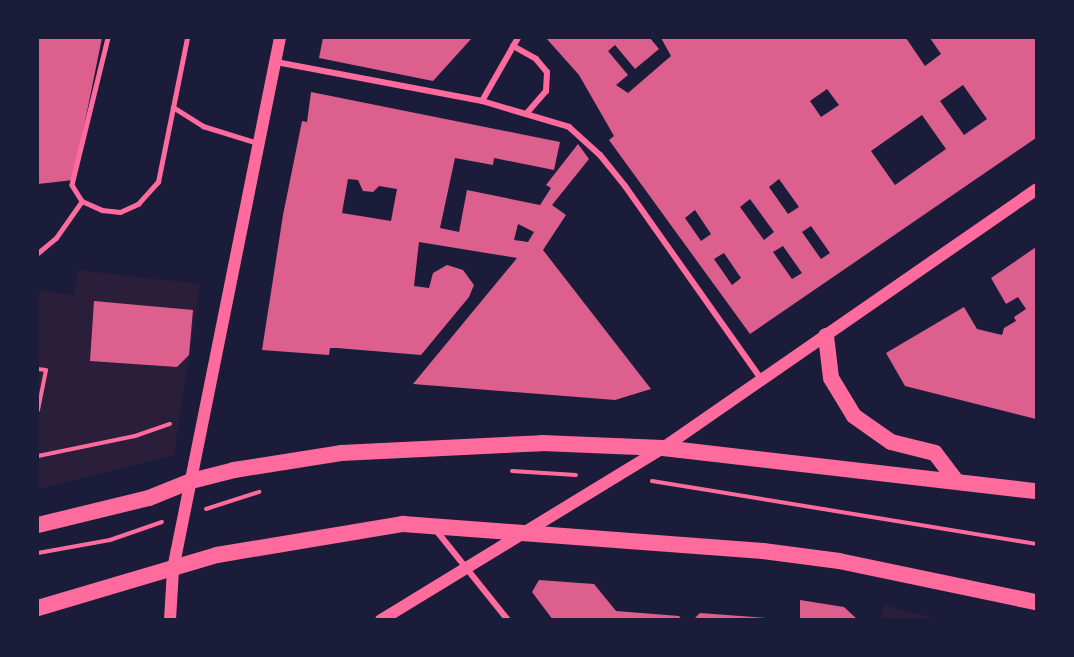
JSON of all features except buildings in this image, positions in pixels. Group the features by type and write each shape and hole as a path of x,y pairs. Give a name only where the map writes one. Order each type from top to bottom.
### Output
{"highway":[{"path":"826,336 831,378 855,416 891,442 935,453 955,480"},
{"path":"38,525 149,498 191,481 234,470 340,453 542,443 663,448 1036,491"},
{"path":"38,608 217,555 350,530 403,524 523,532 838,561 1036,602"}],"main road":[{"path":"170,620 173,568 280,38"},
{"path":"381,620 663,448 1036,190"}],"street":[{"path":"482,101 518,38"},
{"path":"513,46 536,58 547,72 546,91 528,112"},
{"path":"275,62 482,101 528,112 569,127 600,155 763,380"},
{"path":"432,526 508,620"}],"lane":[{"path":"108,38 72,186 82,201 102,210 120,212 138,204 158,182 187,38"},
{"path":"173,107 203,126 258,143"},
{"path":"38,253 56,238 82,201"}],"path":[{"path":"38,369 46,370 38,410"},
{"path":"38,456 135,436 170,424"},
{"path":"503,470 615,477 1036,544"},
{"path":"38,553 110,540 184,514 226,505 265,490"}],"shaded area":[{"path":"78,270 200,284 174,455 38,489 38,290 74,295"},
{"path":"884,605 939,619 880,617"}]}
